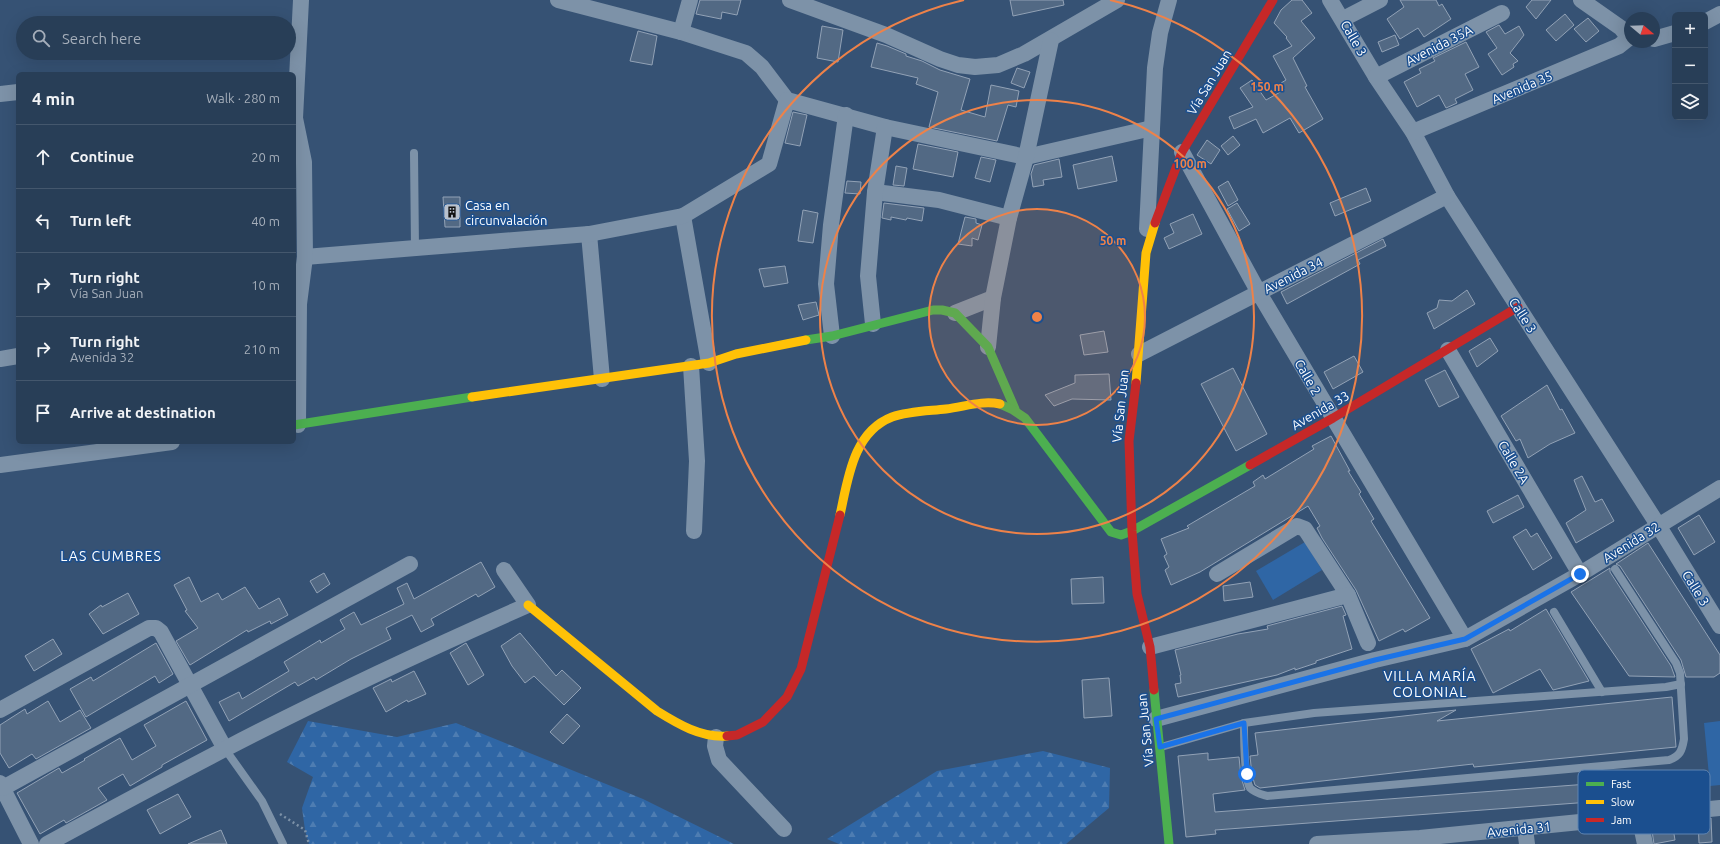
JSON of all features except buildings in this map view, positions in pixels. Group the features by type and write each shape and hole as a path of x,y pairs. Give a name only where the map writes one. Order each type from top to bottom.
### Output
{"street":[{"path":"296,98 301,0"},
{"path":"558,0 681,32 746,53 762,67 787,100 846,115 885,127 1026,157 1152,128"},
{"path":"681,32 690,0"},
{"path":"790,0 886,35 940,59 958,65 975,67 998,65 1024,54 1051,40 1117,0"},
{"path":"1146,253 1155,68 1160,33 1169,0"},
{"name":"Vía San Juan","path":"1169,844 1150,647 1137,594 1132,531 1129,441 1139,354 1146,253 1159,209 1182,152 1273,0"},
{"name":"Calle 3","path":"1330,0 1343,19 1376,77 1413,132 1447,196 1658,525 1720,626"},
{"path":"1343,19 1380,0"},
{"path":"1580,0 1624,31"},
{"name":"Avenida 35A","path":"1376,77 1502,13"},
{"path":"1708,20 1720,14"},
{"path":"1660,37 1672,34"},
{"path":"988,347 993,298 1009,218 1026,157 1051,40"},
{"name":"Avenida 35","path":"1413,132 1619,46 1624,42"},
{"path":"0,94 16,92"},
{"path":"305,257 589,234 683,216 769,164 787,100"},
{"path":"832,336 826,284 831,226 846,115"},
{"path":"873,324 868,276 875,192 885,127"},
{"path":"296,136 304,162 305,257 297,304 296,425 404,407 709,363 736,354 786,343 832,336 873,324 933,310 942,310 955,313 988,347 1015,409"},
{"name":"Calle 2","path":"1182,152 1259,293 1465,639"},
{"path":"875,192 939,200 1009,218"},
{"name":"Avenida 34","path":"1139,354 1447,196"},
{"path":"683,216 709,363"},
{"path":"589,234 602,379"},
{"path":"955,313 993,298"},
{"name":"Avenida 33","path":"1132,531 1333,418 1518,307"},
{"name":"Calle 2A","path":"1448,350 1580,574"},
{"path":"0,359 16,356"},
{"path":"691,366 697,461 694,531"},
{"path":"504,570 528,605 657,711 678,724 697,732 716,737 737,735 763,722 786,697 801,670 850,469 857,451 865,437 873,427 885,420 901,415 990,403 1015,409 1026,418 1111,532 1121,535 1132,531"},
{"path":"0,465 157,444"},
{"name":"Avenida 32","path":"1156,719 1375,660 1465,639 1580,574 1720,488"},
{"path":"1217,574 1297,526 1302,526 1306,529 1348,595 1368,642"},
{"path":"31,844 1,785 410,564"},
{"path":"1150,647 1348,595"},
{"path":"47,844 225,749 429,649 528,605"},
{"path":"0,710 149,628 156,628 161,632 225,749"},
{"path":"716,737 715,746 719,760 784,829"},
{"name":"Avenida 31","path":"1710,809 1720,808"},
{"name":"Avenida 31","path":"1317,844 1526,836 1578,827"},
{"path":"1643,834 1645,844"}],"lane":[{"path":"414,153 415,249"},
{"path":"1244,723 1247,774 1250,787 1256,793 1267,796 1669,760 1677,757 1683,749 1684,739 1680,673 1676,663 1616,569"},
{"path":"1554,612 1602,692"},
{"path":"1160,747 1244,723 1314,713 1666,687 1681,684"},
{"path":"225,749 262,801 283,844"}],"path":[{"path":"262,801 305,830 309,844"}],"green space":[{"path":"1305,542 1322,570 1273,600 1256,571"},
{"path":"308,721 397,737 456,723 643,799 734,844 309,844 305,830 302,808 313,777 287,762"},
{"path":"1720,721 1720,785 1710,786 1710,770 1708,770 1704,723"},
{"path":"1043,751 1110,768 1109,808 1066,844 839,844 827,839 937,771"}],"traffic: fast":[{"path":"806,340 832,336 933,310 942,310 955,313 988,347 1015,409"},
{"path":"296,425 472,397"},
{"path":"1000,404 1025,418 1111,532 1121,535 1132,531 1250,465"},
{"path":"1154,690 1169,844"}],"traffic: slow":[{"path":"1136,383 1146,253 1155,223"},
{"path":"472,397 709,363 736,354 806,340"},
{"path":"840,515 854,458 869,434 879,424 892,417 912,412 946,409 980,403 1000,404"},
{"path":"528,605 657,711 690,729 708,735 727,736"}],"traffic: jam":[{"path":"1155,223 1182,152 1273,0"},
{"path":"1250,465 1333,418 1518,307"},
{"path":"1136,383 1129,441 1132,531 1137,594 1150,647 1154,690"},
{"path":"727,736 737,735 763,722 787,697 801,669 840,515"}],"place":[{"name":"Casa en circunvalación","path":"452,212"}],"district":[{"name":"LAS CUMBRES","path":"111,556"},
{"name":"VILLA MARÍA COLONIAL","path":"1430,684"}],"route":[{"path":"1247,774 1244,723 1160,747 1156,719 1375,660 1465,639 1580,574"}]}
